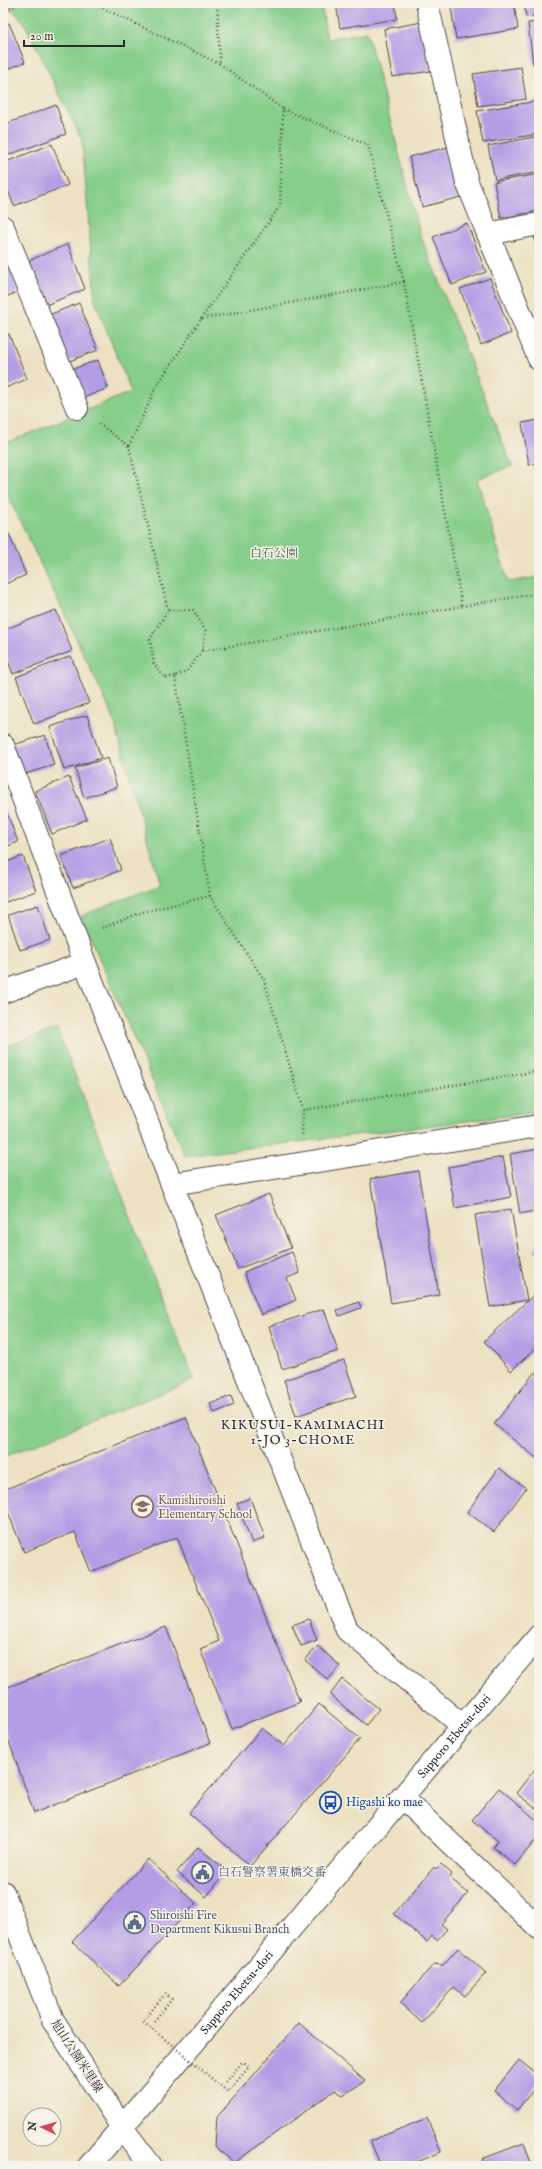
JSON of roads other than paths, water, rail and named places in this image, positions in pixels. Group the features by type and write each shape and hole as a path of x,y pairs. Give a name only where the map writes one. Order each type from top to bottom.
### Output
{"main road":[{"path":"427,3 466,182 539,359"},
{"path":"488,234 539,224"},
{"path":"4,235 77,408"},
{"path":"3,745 85,963 346,1630 463,1726"},
{"path":"3,992 85,963"},
{"path":"172,1184 539,1126"},
{"name":"Sapporo Ebetsu-dori","path":"89,2166 123,2128 539,1636"},
{"path":"402,1797 539,1928"},
{"name":"旭山公園米里線","path":"3,1892 53,2020 123,2128 151,2166"}],"place":[{"name":"Kamishiroishi Elementary School","path":"142,1507"},
{"name":"Higashi ko mae","path":"330,1802"},
{"name":"白石警察署東橋交番","path":"202,1872"},
{"name":"Shiroishi Fire Department Kikusui Branch","path":"134,1922"}],"district":[{"name":"KIKUSUI-KAMIMACHI 1-JO 3-CHOME","path":"303,1432"}],"park label":[{"name":"白石公園","path":"274,553"}]}
